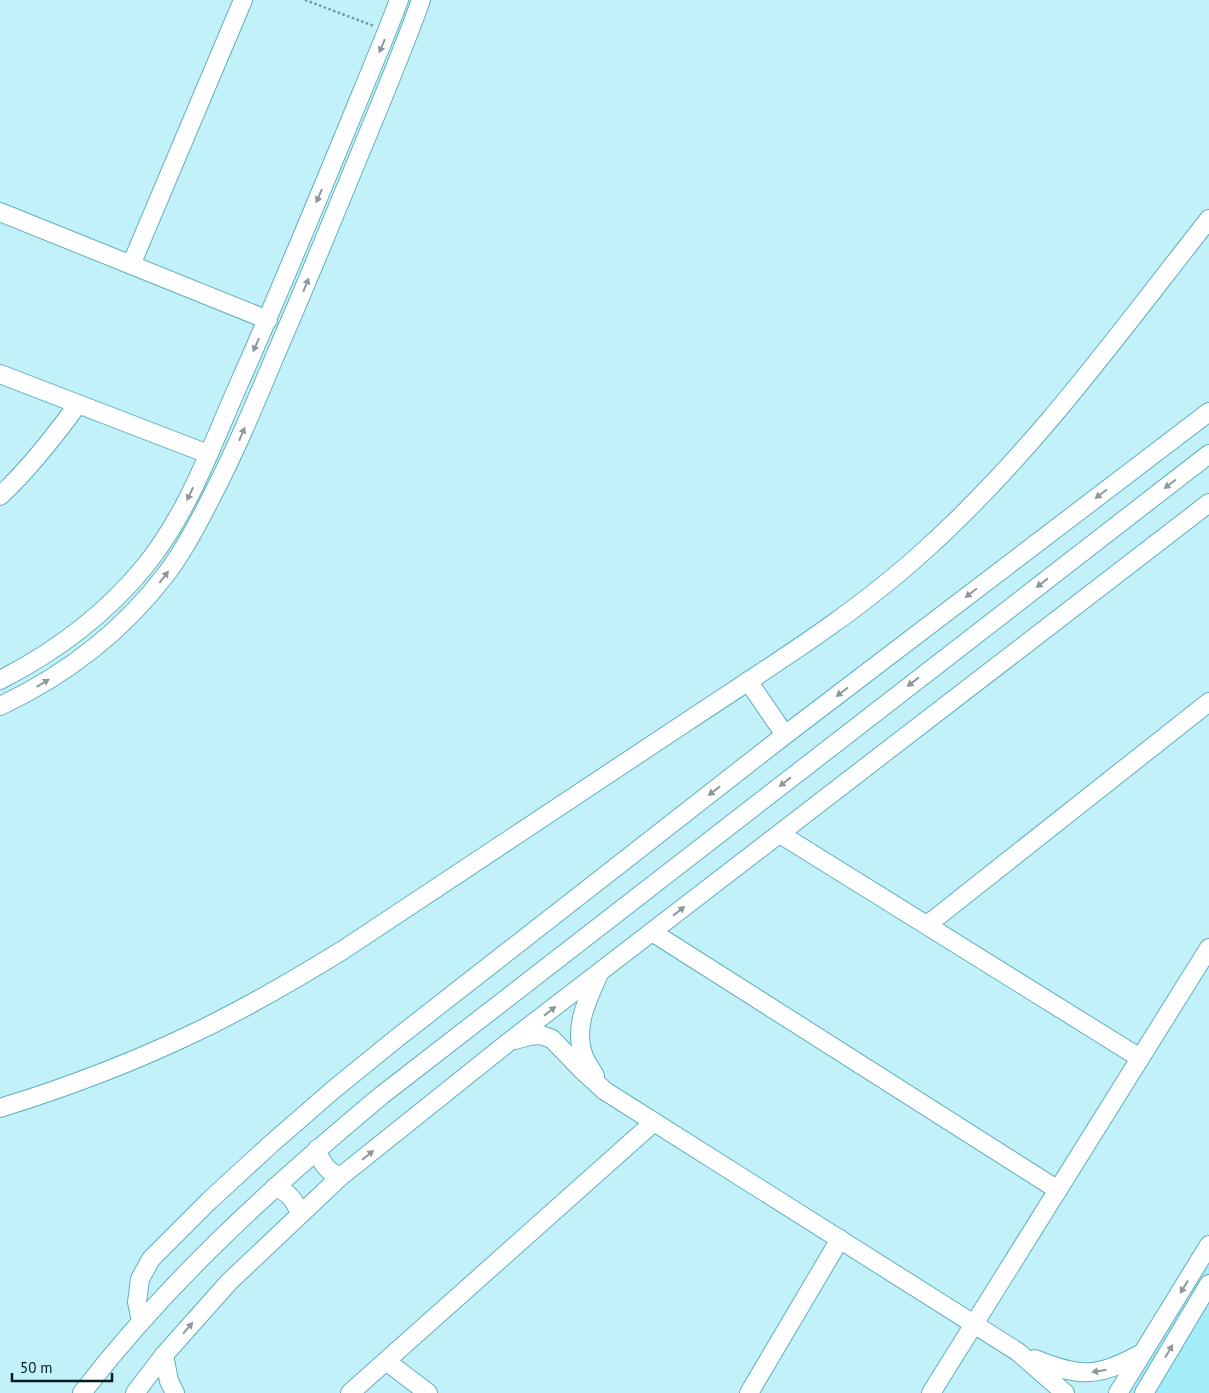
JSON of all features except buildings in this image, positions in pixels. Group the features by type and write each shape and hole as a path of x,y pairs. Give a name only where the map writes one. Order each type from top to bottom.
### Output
{"street":[{"path":"132,265 243,0"},
{"path":"0,680 63,644 94,620 121,594 169,533 188,500 268,320 399,0"},
{"path":"0,706 39,686 68,668 123,624 169,571 188,542 229,463 304,290 421,0"},
{"path":"0,212 268,320"},
{"path":"0,1108 122,1065 198,1031 272,993 344,950 836,622 902,571 1010,468 1049,422 1209,219"},
{"path":"0,374 208,454"},
{"path":"0,496 19,479 50,443 78,404"},
{"path":"141,1321 137,1302 140,1279 151,1259 210,1200 264,1150 397,1038 785,735 1209,412"},
{"path":"82,1393 141,1321 185,1274 275,1186 390,1088 1209,454"},
{"path":"135,1393 164,1355 229,1282 340,1177 510,1041 1209,503"},
{"path":"748,681 785,735"},
{"path":"927,925 1209,702"},
{"path":"780,834 1140,1058"},
{"path":"652,932 1058,1190"},
{"path":"931,1393 1209,948"},
{"path":"599,973 584,1009 580,1025 580,1042 585,1059 605,1091"},
{"path":"510,1041 541,1035 552,1039 605,1091 1018,1352 1065,1393"},
{"path":"350,1393 654,1122"},
{"path":"317,1149 319,1158 324,1166 331,1173 340,1177"},
{"path":"275,1186 291,1196 297,1204 300,1214"},
{"path":"749,1393 840,1239"},
{"path":"1118,1393 1209,1245"},
{"path":"1144,1393 1209,1284"},
{"path":"1018,1352 1060,1369 1080,1373 1101,1372 1120,1365 1143,1352"},
{"path":"164,1355 169,1381 175,1393"},
{"path":"386,1361 428,1393"}],"path":[{"path":"305,0 387,31"}],"shaded area":[{"path":"1209,1264 1209,1393 1130,1393 1200,1278"}]}
